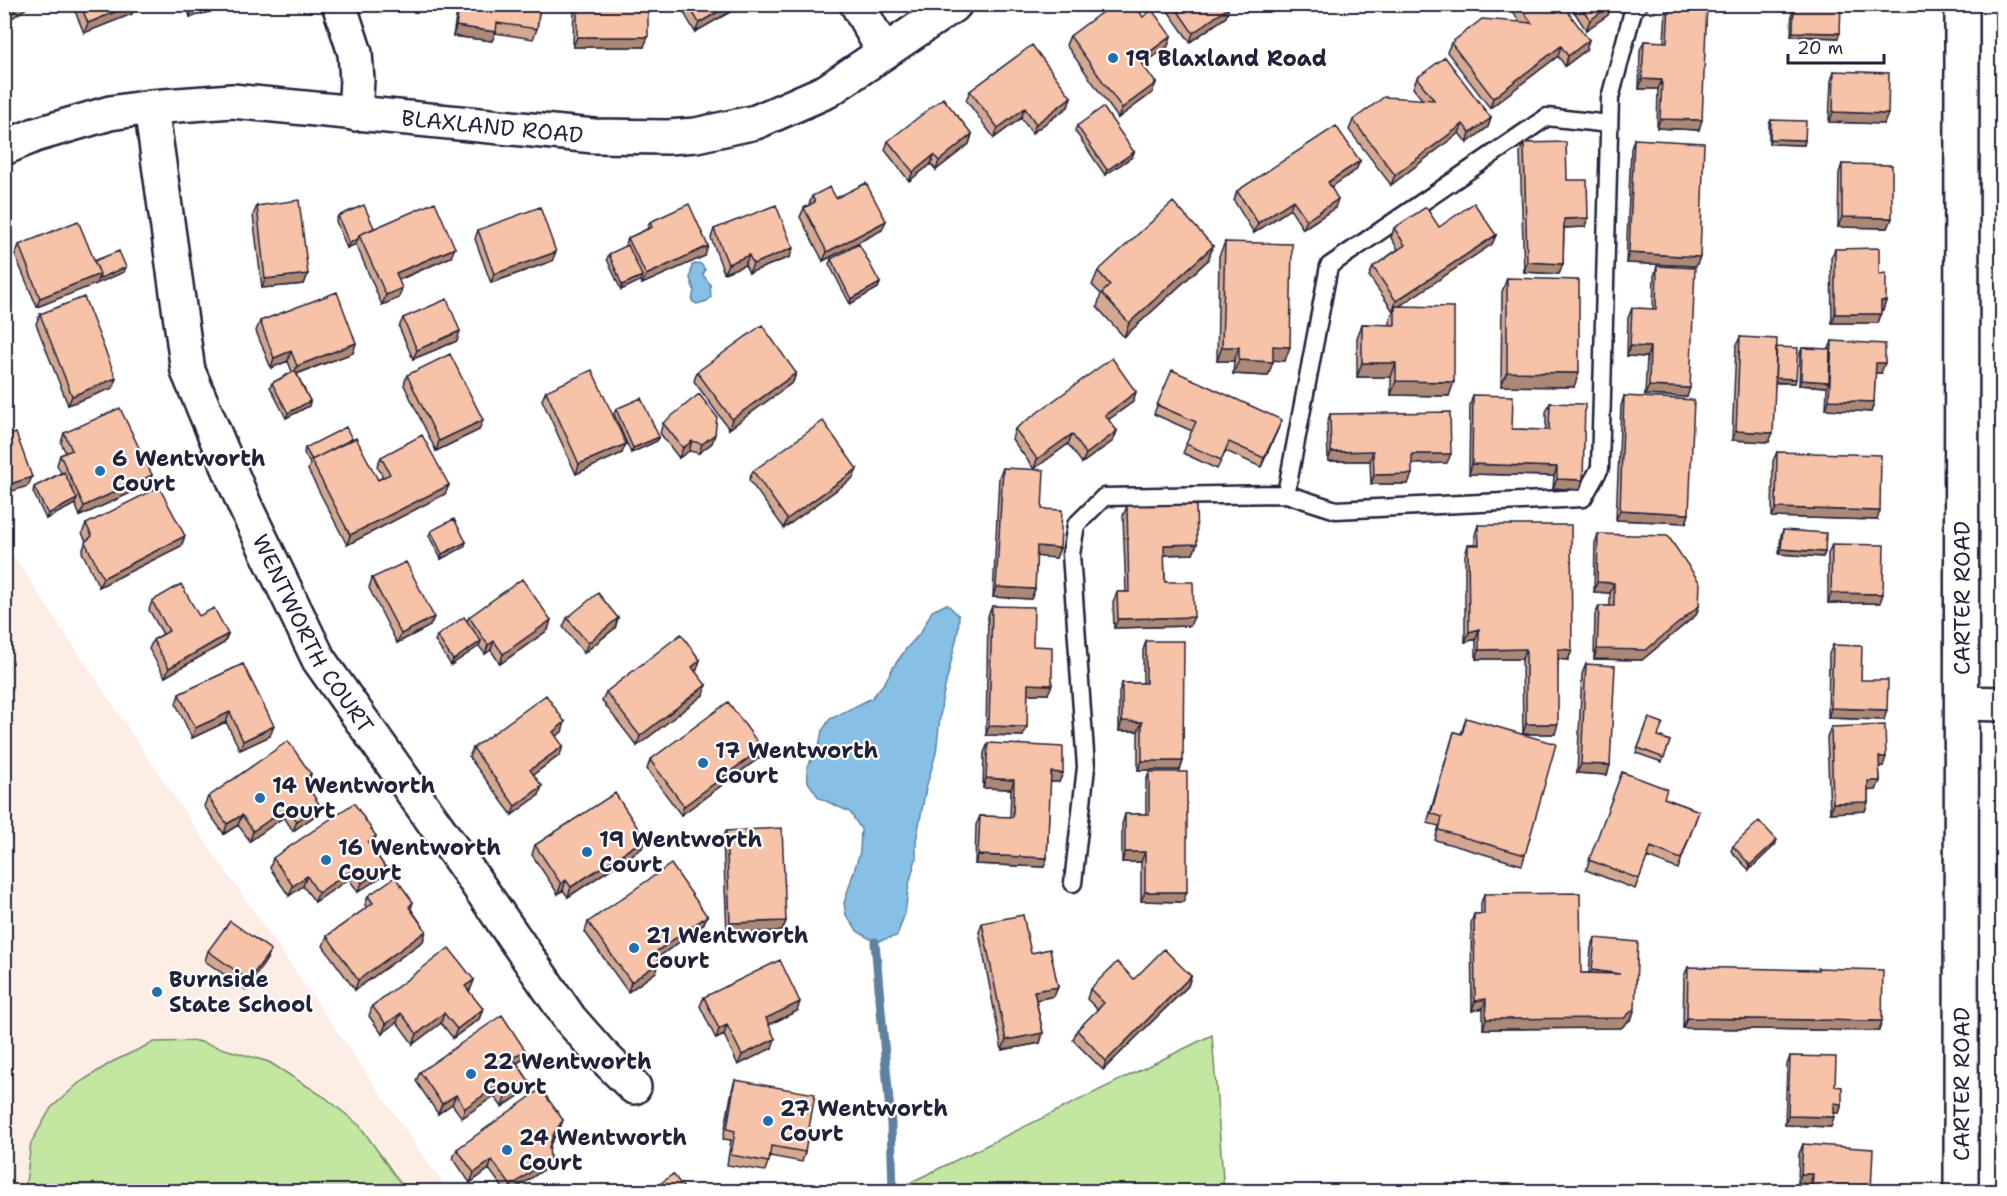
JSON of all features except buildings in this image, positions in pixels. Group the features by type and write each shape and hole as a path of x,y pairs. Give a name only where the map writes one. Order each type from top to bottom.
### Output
{"street":[{"path":"339,4 355,53 357,80 355,114"},
{"path":"857,4 884,52"},
{"name":"BLAXLAND ROAD","path":"4,148 35,135 110,113 151,107 232,101 594,136 696,135 756,122 827,91 955,4"},
{"name":"CARTER ROAD","path":"1961,1191 1962,4"},
{"name":"WENTWORTH COURT","path":"151,107 188,371 245,506 320,660 470,872 570,1019 634,1087"},
{"path":"1962,703 2002,704"}],"lane":[{"path":"1073,884 1086,767 1071,554 1076,525 1104,497 1286,494 1336,510 1583,498 1600,468 1610,98 1633,11 1640,4"},
{"path":"1286,494 1329,266 1547,117 1609,124"}],"shaded area":[{"name":"Burnside State School","path":"4,542 179,804 448,1191 5,1191"}],"green space":[{"path":"1212,1035 1224,1191 893,1191"},
{"path":"197,1041 269,1062 326,1098 360,1126 406,1191 25,1191 31,1143 51,1108 79,1083 112,1062 154,1042"}],"water":[{"path":"699,263 705,270 703,275 710,284 711,297 697,304 692,301 694,290 690,278 692,265"},
{"path":"947,604 959,616 958,632 942,700 936,753 926,788 916,841 916,859 909,884 905,913 897,936 875,942 857,931 846,915 844,903 860,852 861,829 850,812 819,798 808,782 807,766 818,751 822,731 830,719 872,698 906,649 921,632 932,611"}],"waterway":[{"path":"875,942 891,1124 893,1192"}],"place":[{"name":"19 Blaxland Road","path":"1113,58"},
{"name":"6 Wentworth Court","path":"100,471"},
{"name":"17 Wentworth Court","path":"703,763"},
{"name":"14 Wentworth Court","path":"260,798"},
{"name":"19 Wentworth Court","path":"587,852"},
{"name":"16 Wentworth Court","path":"326,860"},
{"name":"21 Wentworth Court","path":"634,948"},
{"name":"Burnside State School","path":"157,992"},
{"name":"22 Wentworth Court","path":"471,1074"},
{"name":"27 Wentworth Court","path":"768,1121"},
{"name":"24 Wentworth Court","path":"507,1150"}]}
